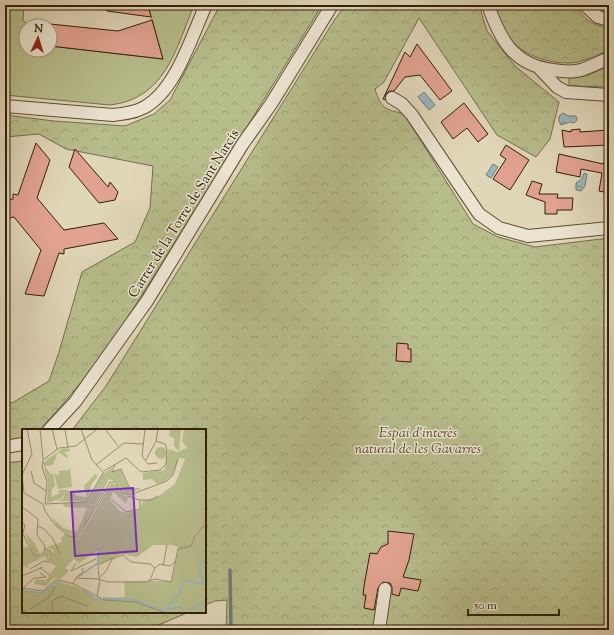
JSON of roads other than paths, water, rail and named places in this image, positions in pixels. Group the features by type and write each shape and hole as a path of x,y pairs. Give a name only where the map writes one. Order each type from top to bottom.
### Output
{"street":[{"path":"5,106 113,115 129,114 144,108 167,87 206,5"},
{"name":"Carrer de la Torre de Sant Narcís","path":"50,429 75,402 146,302 242,145 270,104 332,5"},
{"path":"488,5 500,35 509,49 524,61 540,69 564,72 580,70 609,58"},
{"path":"585,5 598,17 609,20"},
{"path":"540,69 557,87 566,92 609,95"},
{"path":"392,98 402,104 412,116 473,207 487,221 516,234 528,236 609,228"},
{"path":"5,447 22,444"},
{"path":"379,630 385,589"}],"water":[{"path":"424,92 435,105 429,110 418,97"},
{"path":"563,113 568,116 576,116 577,120 574,123 570,122 561,125 559,116"},
{"path":"493,164 498,167 491,178 486,175"},
{"path":"584,173 587,174 585,186 581,191 576,190 576,183 582,179"}],"waterway":[{"path":"230,570 231,630"}],"park label":[{"name":"Espai d'interès natural de les Gavarres","path":"418,440"}]}
